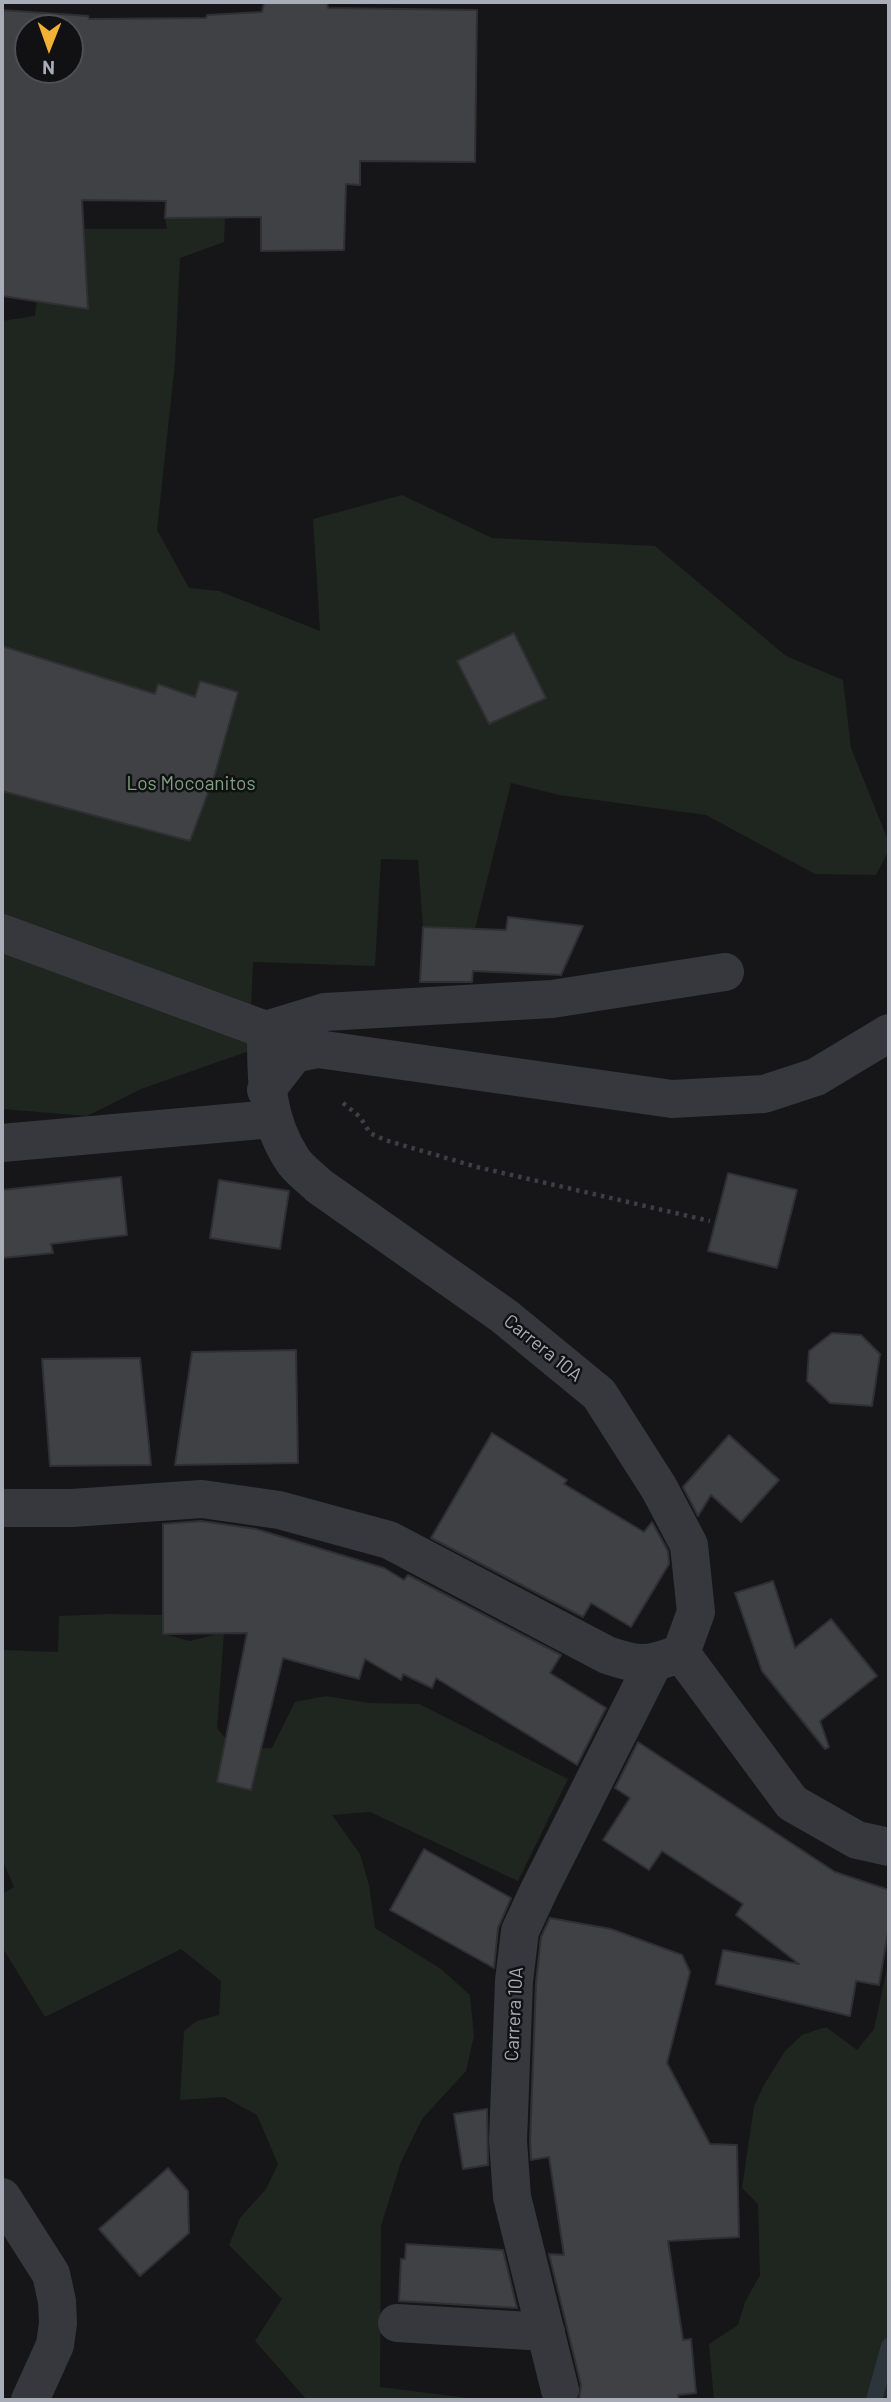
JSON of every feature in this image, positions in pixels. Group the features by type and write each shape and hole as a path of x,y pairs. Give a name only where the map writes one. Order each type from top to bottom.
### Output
{"street":[{"path":"2,933 266,1030 325,1012 552,999 726,972"},
{"path":"266,1030 269,1104"},
{"path":"269,1104 295,1054 318,1049 672,1099 764,1094 816,1077 889,1033"},
{"path":"2,1143 269,1104"},
{"name":"Carrera 10A","path":"269,1104 293,1161 319,1186 504,1316 599,1394 659,1488 689,1545 696,1612 667,1658 538,1890 520,1931 514,1981 508,2141 512,2197 561,2390"},
{"path":"2,1508 72,1508 202,1499 279,1510 389,1540 607,1655 633,1664 667,1658 792,1803 857,1840 889,1847"},
{"path":"2,2197 51,2274 57,2301 55,2345 30,2400"},
{"path":"397,2323 546,2332"}],"path":[{"path":"269,1104 292,1108 324,1095 345,1104 360,1117 370,1133 385,1140 478,1167 710,1221"}],"green space":[{"name":"Los Mocoanitos","path":"261,214 225,219 224,242 180,258 175,363 157,530 189,588 219,591 320,631 313,519 402,495 492,538 655,546 786,656 843,680 851,748 889,843 889,850 876,875 815,874 706,815 559,795 511,783 475,929 423,927 418,860 381,859 375,966 253,962 249,1051 141,1089 87,1116 2,1109 2,321 35,316 37,297 61,305 88,309 84,229 167,229 165,218"},
{"path":"163,1615 164,1634 190,1641 224,1632 217,1728 234,1749 272,1748 295,1702 326,1696 369,1703 419,1704 568,1779 518,1881 370,1812 332,1815 360,1854 369,1885 375,1928 441,1969 470,1995 474,2036 466,2071 422,2119 401,2162 381,2226 380,2387 484,2400 307,2400 255,2341 282,2299 229,2245 240,2218 266,2189 278,2164 257,2115 224,2097 180,2100 184,2031 197,2021 219,2015 221,1981 181,1949 45,2017 2,1947 2,1894 14,1887 2,1859 2,1650 58,1652 59,1616"},
{"path":"889,1959 889,2400 714,2400 709,2344 738,2325 745,2302 760,2275 758,2204 742,2188 754,2106 785,2051 802,2035 826,2027 857,2050 874,2029"}],"building":[{"path":"264,3 327,3 328,8 477,10 475,162 360,161 360,185 346,184 344,250 261,251 261,217 165,218 166,201 82,200 88,309 2,296 2,10 59,14 14,14 14,84 84,84 84,16 89,19 206,18 207,15 262,12"},
{"path":"514,633 546,698 489,724 457,661"},
{"path":"2,646 155,694 158,684 195,697 200,681 238,692 215,774 190,841 2,791"},
{"path":"508,917 583,926 561,975 473,971 472,982 420,982 423,927 506,930"},
{"path":"728,1173 797,1190 777,1268 708,1251"},
{"path":"121,1177 127,1235 51,1244 53,1253 2,1258 2,1190"},
{"path":"219,1180 289,1191 280,1249 210,1238"},
{"path":"832,1333 861,1335 880,1354 872,1406 830,1403 807,1381 809,1351"},
{"path":"296,1350 298,1463 175,1465 192,1352"},
{"path":"140,1358 151,1465 50,1466 42,1359"},
{"path":"492,1433 567,1480 564,1484 644,1532 652,1522 668,1551 669,1564 631,1627 591,1603 583,1617 431,1538"},
{"path":"729,1435 779,1480 741,1522 711,1495 698,1516 683,1487"},
{"path":"201,1521 256,1529 384,1568 404,1580 408,1575 561,1655 550,1673 606,1708 577,1765 436,1678 432,1688 403,1674 401,1680 365,1659 359,1679 283,1658 251,1790 217,1782 247,1633 163,1634 163,1524"},
{"path":"773,1581 795,1648 831,1619 877,1676 820,1721 829,1747 825,1749 762,1671 735,1593"},
{"path":"638,1742 835,1872 889,1890 889,1926 879,1985 856,1981 850,2016 716,1984 723,1950 799,1964 736,1915 743,1904 662,1851 649,1870 603,1840 630,1798 615,1788"},
{"path":"424,1849 511,1898 498,1928 494,1968 390,1910"},
{"path":"550,1918 611,1929 682,1955 690,1972 667,2063 710,2144 737,2145 739,2237 668,2241 683,2340 691,2339 696,2393 678,2395 679,2400 579,2400 581,2385 549,2254 564,2255 549,2157 531,2160 536,1983 541,1937"},
{"path":"487,2109 488,2165 463,2169 454,2114"},
{"path":"168,2168 188,2191 189,2233 140,2276 99,2229"},
{"path":"406,2244 503,2250 517,2308 399,2301 401,2259 405,2259"}],"waterway":[{"path":"874,2400 889,2346"}]}
